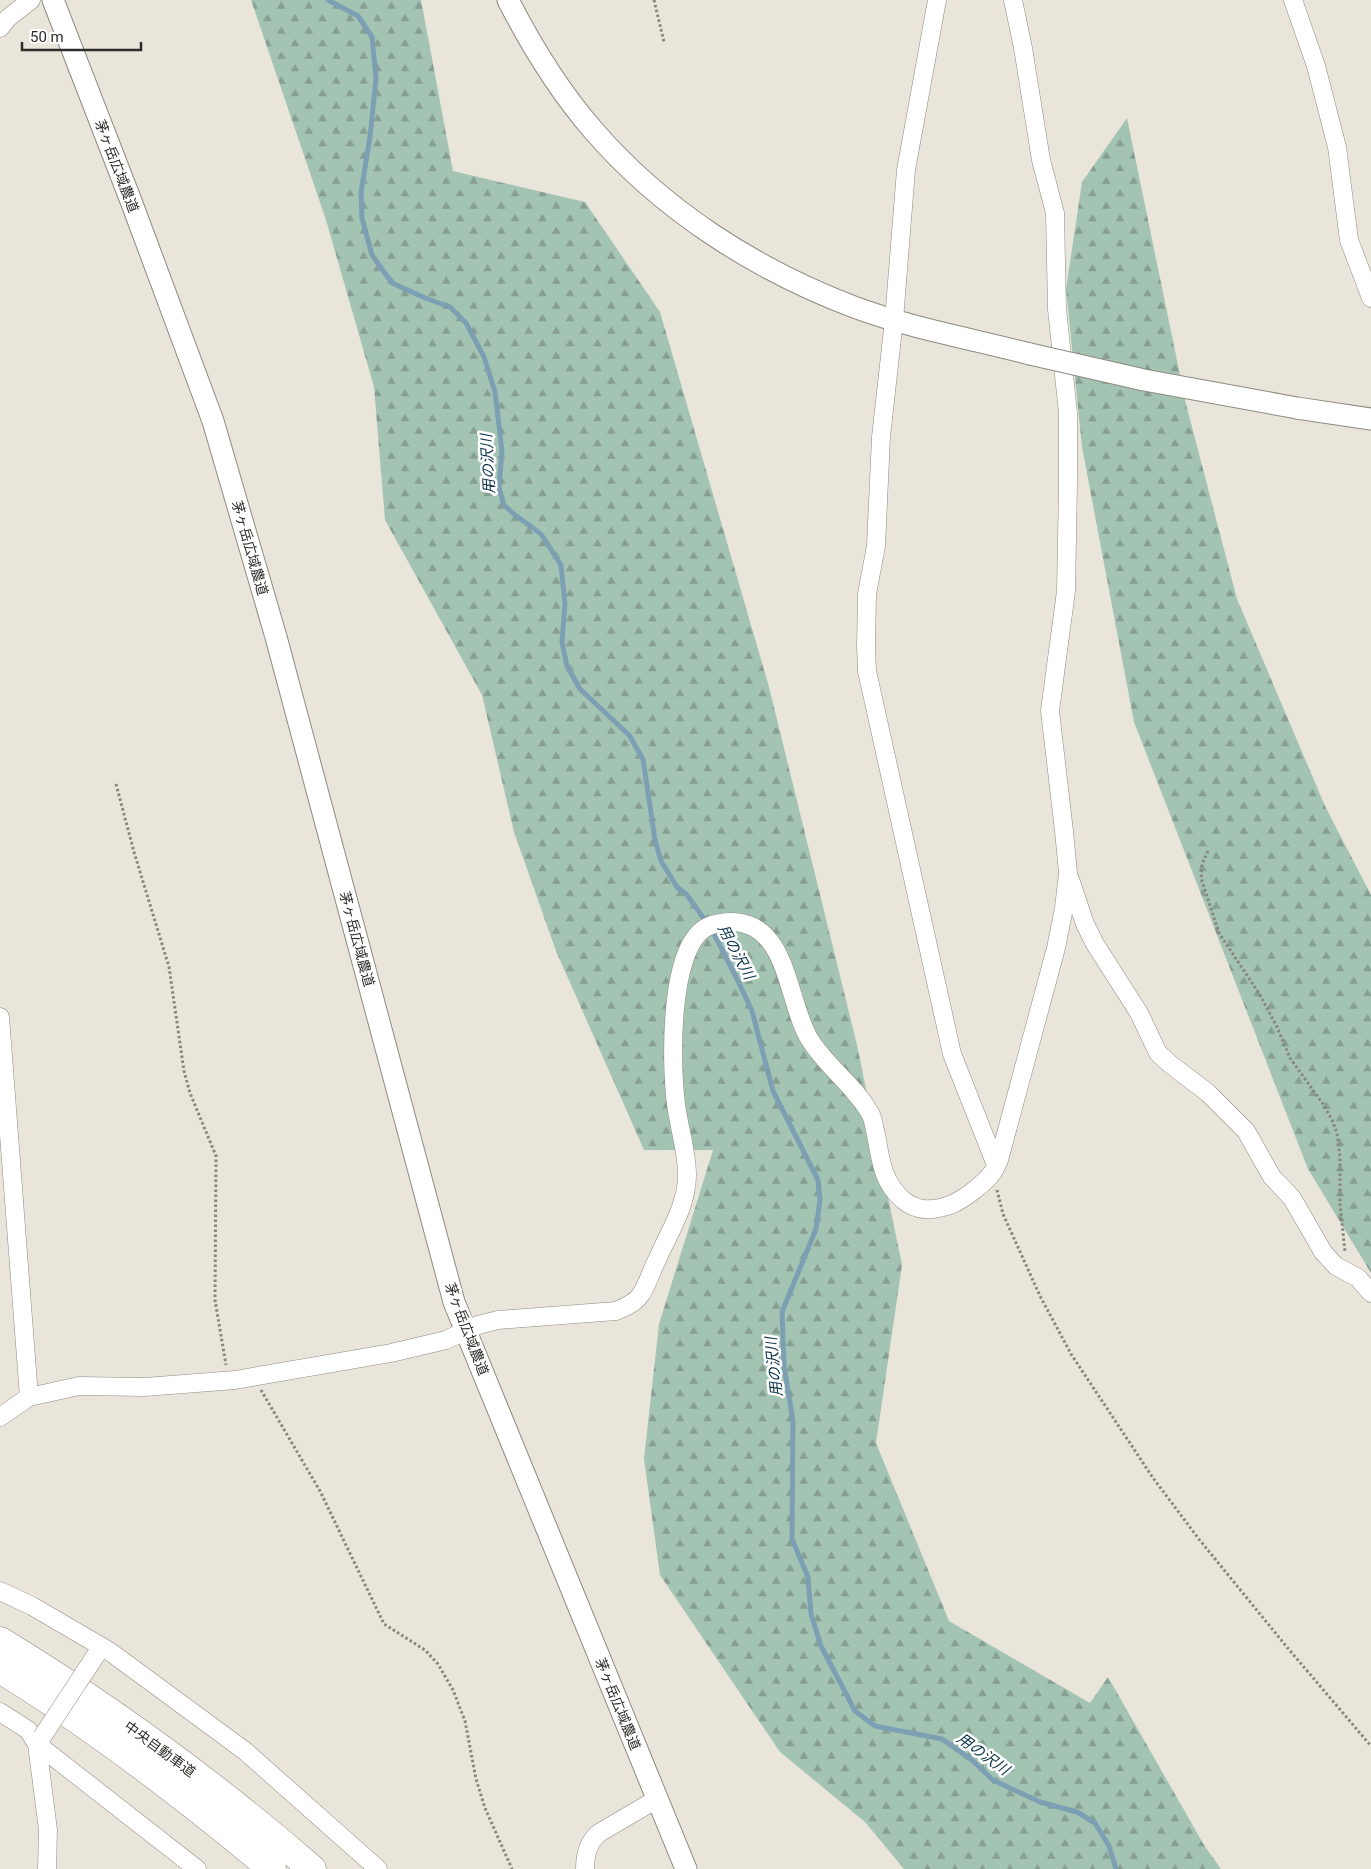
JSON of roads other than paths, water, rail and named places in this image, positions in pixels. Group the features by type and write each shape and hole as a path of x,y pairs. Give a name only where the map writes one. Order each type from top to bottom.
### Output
{"highway":[{"name":"中央自動車道","path":"0,1640 110,1713 191,1771 312,1869"},
{"name":"中央自動車道","path":"0,1669 97,1733 167,1785 272,1869"}],"street":[{"path":"0,28 8,18 31,0"},
{"name":"茅ヶ岳広域農道","path":"53,0 131,201 213,421 276,637 454,1302 686,1869"},
{"path":"508,0 563,91 593,130 641,179 680,211 768,268 820,294 894,320 1144,380 1297,408 1371,419"},
{"path":"937,0 906,170 882,437 876,546 867,594 867,671 952,1054 995,1169"},
{"path":"0,1416 29,1398 80,1386 145,1387 229,1381 391,1353 446,1340 478,1325 498,1320 616,1311 628,1306 640,1296 682,1208 686,1189 685,1150 676,1106 672,1060 679,973 696,937 706,928 722,923 735,922 748,925 762,932 773,945 780,958 802,1025 811,1042 860,1096 872,1116 882,1170 896,1193 921,1210 936,1210 956,1202 972,1192 995,1169 1056,948 1064,908 1068,873 1050,711 1066,591 1068,414 1057,309 1055,213 1041,160 1023,48 1013,0"},
{"path":"1293,0 1316,66 1337,147 1349,240 1371,298"},
{"path":"1068,873 1095,944 1139,1013 1158,1053 1208,1093 1246,1131 1272,1178 1292,1198 1323,1252 1336,1266 1358,1278 1371,1293"},
{"path":"0,1017 29,1398"},
{"path":"0,1591 32,1606 245,1751 378,1869"},
{"path":"47,1869 48,1830 39,1740 100,1651"},
{"path":"0,1712 28,1730 196,1869"},
{"path":"585,1869 585,1858 591,1839 599,1832 657,1800"}],"waterway":[{"name":"用の沢川","path":"328,0 358,16 372,37 376,79 370,137 361,192 362,218 372,255 392,283 450,307 466,323 484,357 495,392 502,451 499,488 504,505 541,534 561,565 565,604 562,642 567,666 580,689 629,735 643,759 655,840 661,861 677,887 687,895 712,930 737,979 752,1011 773,1091 818,1180 820,1200 816,1229 782,1312 784,1366 793,1421 792,1539 808,1577 811,1614 821,1646 855,1711 875,1726 942,1739 973,1761 993,1780 1040,1802 1077,1812 1095,1823 1109,1846 1116,1869"}]}
